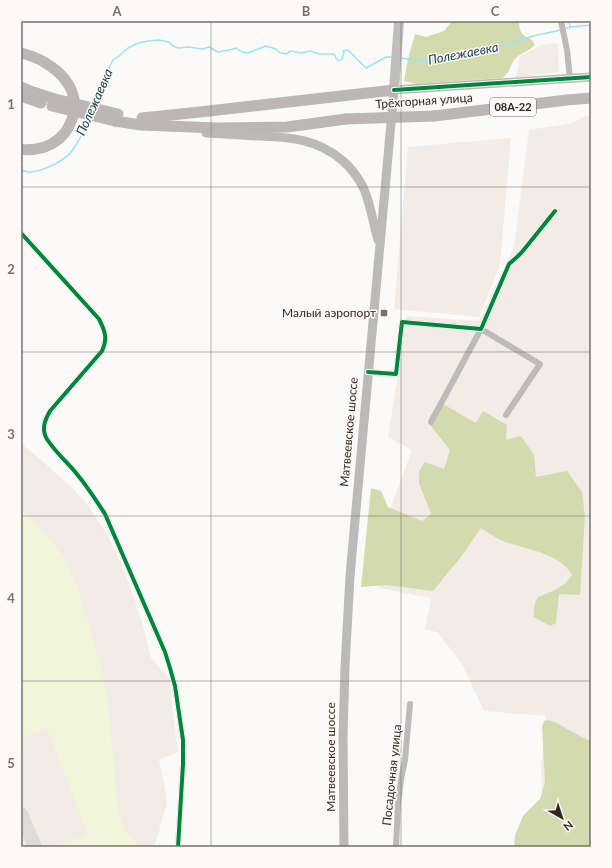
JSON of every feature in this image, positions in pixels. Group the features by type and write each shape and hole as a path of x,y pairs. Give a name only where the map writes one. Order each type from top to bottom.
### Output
{"highway":[{"path":"21,53 43,60 55,68 71,87 75,104 71,123 59,139 37,150 21,149"},
{"path":"21,87 54,103"},
{"path":"21,96 116,118 141,121 200,112 394,90"},
{"name":"Трёхгорная улица","path":"141,121 217,128 287,127 346,119 434,116 591,98"}],"main road":[{"name":"Матвеевское шоссе","path":"344,847 343,736 345,660 350,576 399,21"},
{"path":"394,90 591,77"},
{"path":"141,121 189,132 292,138 313,143 325,148 347,164 356,175 367,199 379,247"}],"street":[{"path":"562,24 570,79"},
{"path":"431,422 481,329 509,264 517,258 555,211"},
{"path":"21,233 99,319 105,335 106,343 102,351 50,411 44,427 45,435 50,444 93,494 105,514 170,668 175,686 183,740 178,847"},
{"path":"368,372 396,374 402,322 481,329 540,364 506,415"},
{"name":"Посадочная улица","path":"396,847 398,804 405,760 410,704"}],"shaded area":[{"path":"558,43 559,72 516,78 520,56 542,45"},
{"name":"Малый аэропорт","path":"591,115 591,847 544,847 541,769 546,716 484,711 462,664 437,632 425,630 431,598 379,588 383,529 412,450 388,437 407,316 479,321 514,247 529,130 573,123"},
{"path":"511,138 500,265 479,317 394,309 408,147"},
{"path":"21,443 73,488 89,507 108,536 131,589 142,622 151,658 169,678 178,752 159,760 167,802 154,847 21,847"}],"green space":[{"path":"452,21 519,21 521,32 533,41 535,45 514,60 509,70 502,78 416,84 404,81 415,34 426,37 444,31"},
{"path":"443,404 476,423 483,411 507,425 506,440 521,436 534,455 536,477 567,471 582,492 585,517 580,595 559,594 556,623 550,626 534,617 534,609 538,597 555,590 566,583 572,575 567,568 552,557 503,541 481,528 464,553 433,591 387,585 361,587 371,488 381,491 388,507 422,521 431,514 419,483 419,471 425,462 444,469 450,450 430,425"},
{"path":"21,509 52,541 64,557 78,588 101,666 108,700 118,811 126,832 130,837 137,841 136,847 57,847 85,836 87,832 47,728 21,738"},
{"path":"545,720 556,723 591,741 591,847 514,847 515,835 523,816 540,799 545,783 542,726"}],"waterway":[{"name":"Полежаевка","path":"569,21 570,27"},
{"name":"Полежаевка","path":"565,29 570,27 591,25"},
{"name":"Полежаевка","path":"401,58 425,61 471,50 507,45 533,36 561,30"},
{"name":"Полежаевка","path":"94,103 113,60 128,48 138,43 148,41 159,40 169,42 178,48 188,47 203,49 209,47 218,52 236,48 242,52 248,53 266,46 276,49 280,53 286,54 291,51 301,53 310,51 319,54 334,54 339,61 342,59 344,53 343,51 348,50 366,68 386,57 393,57"},
{"name":"Полежаевка","path":"21,170 27,172 42,170 61,161 71,152 78,142 88,120"}],"taxiway":[{"path":"21,814 35,847"}],"cycle path":[{"path":"394,90 591,77"},
{"path":"368,372 396,374 402,322 481,329 509,264 522,252 555,211"},
{"path":"21,233 99,319 104,331 105,342 102,351 50,411 45,422 44,432 50,444 73,469 105,514 165,652 175,686 183,740 178,847"}],"place":[{"name":"Малый аэропорт","path":"384,313"}]}
